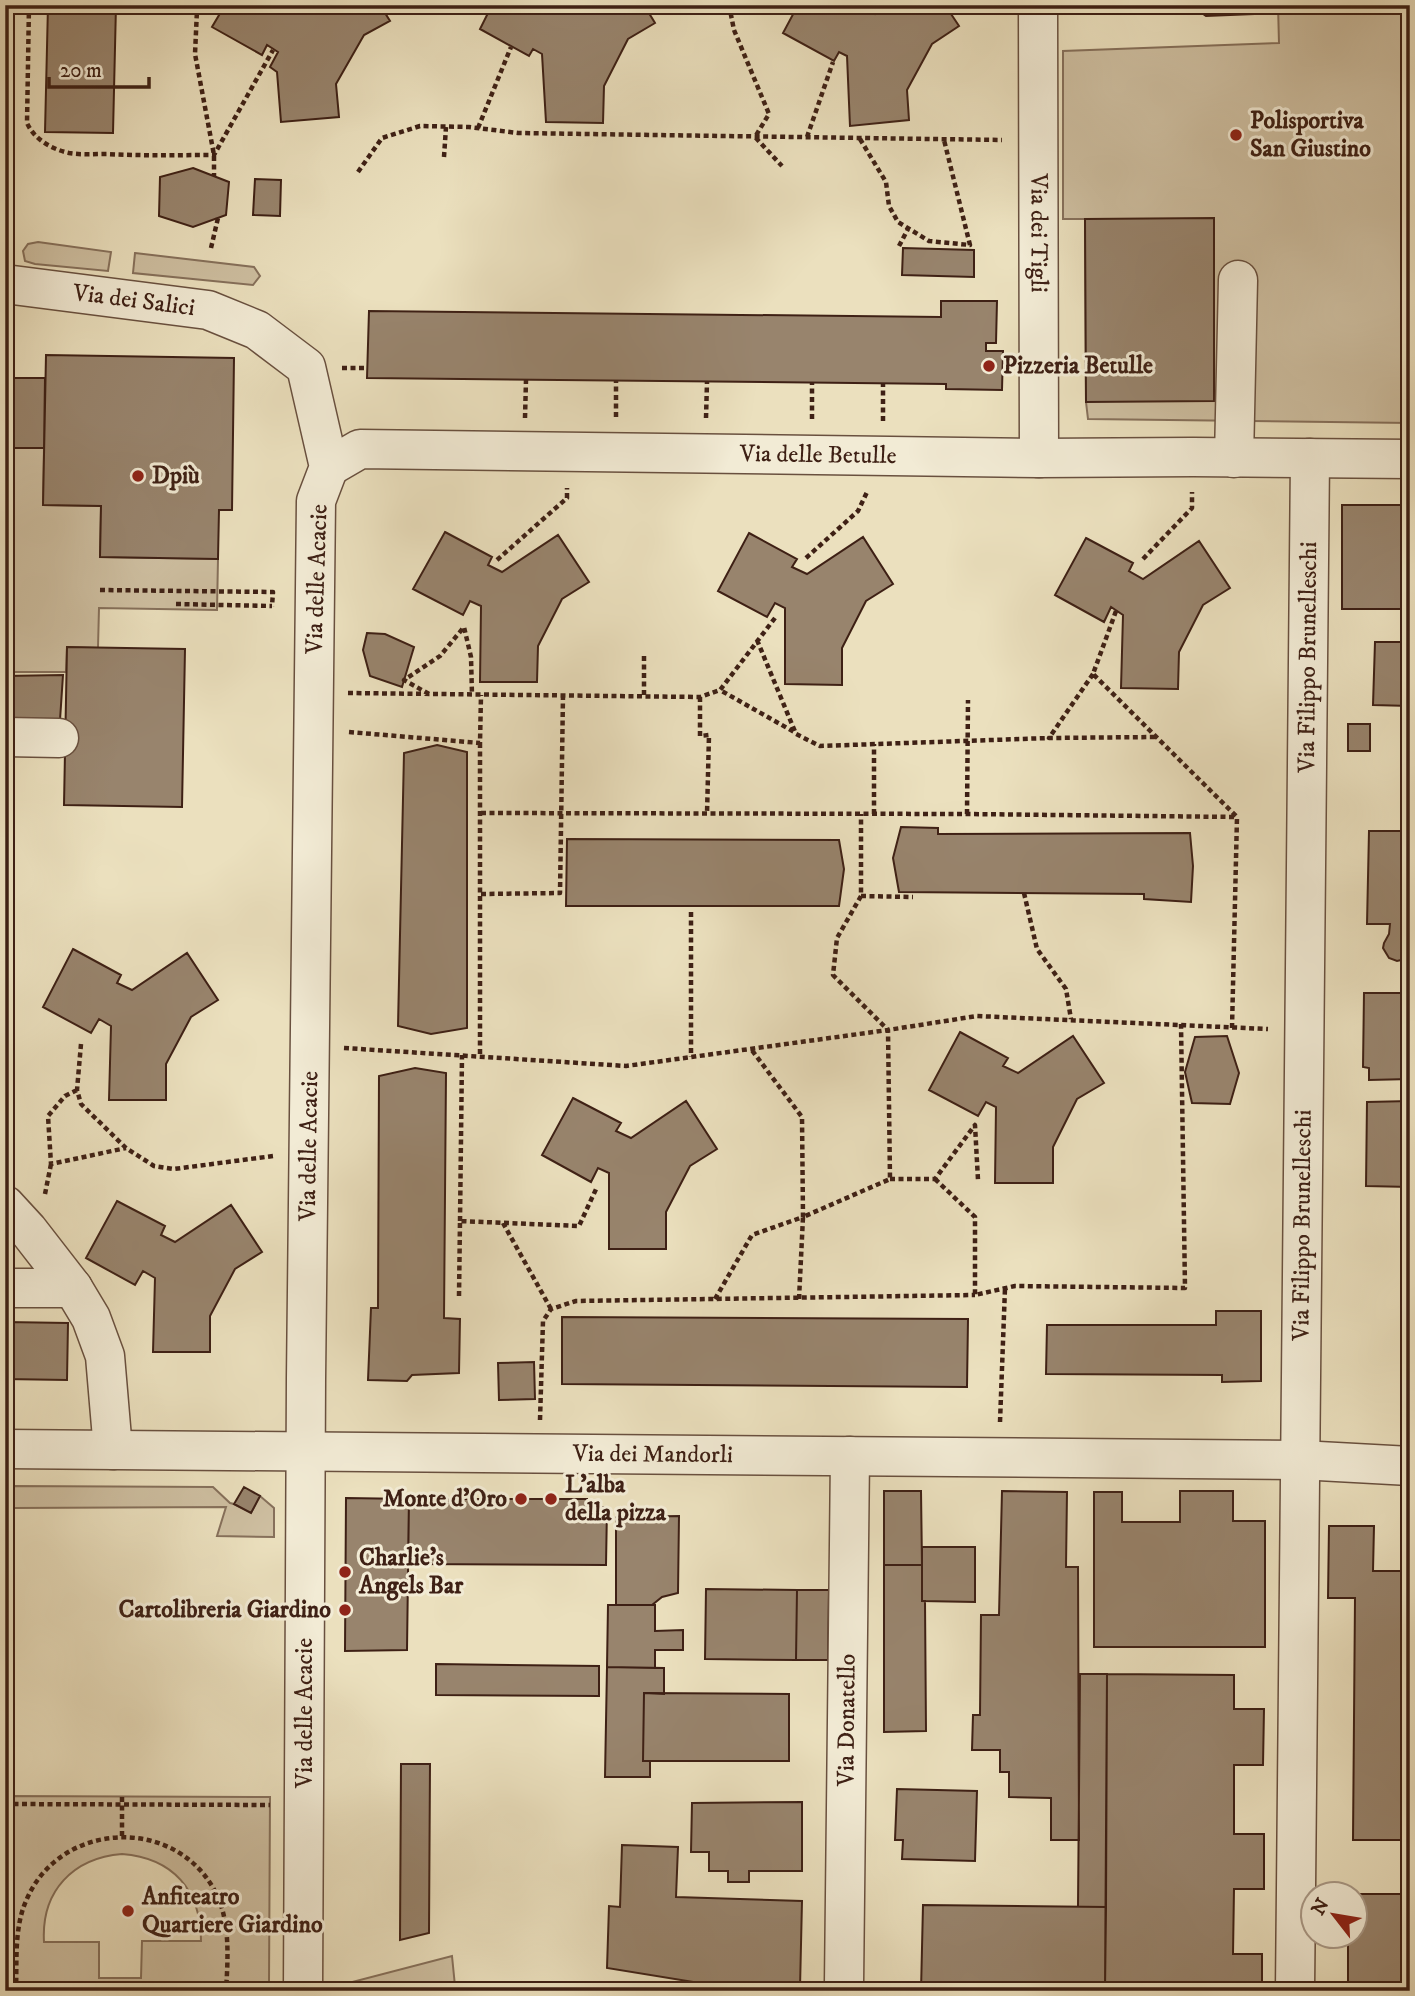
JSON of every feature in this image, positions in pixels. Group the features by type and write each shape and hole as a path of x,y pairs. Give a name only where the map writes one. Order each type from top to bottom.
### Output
{"street":[{"name":"Via dei Tigli","path":"1038,5 1039,458"},
{"path":"1234,458 1238,280"},
{"name":"Via dei Salici","path":"5,284 208,310 257,330 306,367 329,467"},
{"name":"Via delle Betulle","path":"329,467 360,449 1039,458 1410,459"},
{"name":"Via Filippo Brunelleschi","path":"1295,1991 1310,458"},
{"name":"Via delle Acacie","path":"303,1991 306,1379 316,502 329,467"},
{"path":"5,737 59,738"},
{"path":"5,1206 29,1230 73,1288 91,1318 105,1356 113,1450"},
{"path":"5,1288 73,1288"},
{"name":"Via dei Mandorli","path":"5,1449 1300,1460 1410,1466"},
{"name":"Via Donatello","path":"844,1984 850,1456"}],"path":[{"path":"29,5 27,123 39,139 70,153 215,155"},
{"path":"198,5 195,54 215,155 214,176"},
{"path":"729,5 734,30 769,114 755,137"},
{"path":"478,128 511,47"},
{"path":"215,155 273,50"},
{"path":"807,137 833,62"},
{"path":"358,172 382,138 420,126 478,128 517,133 1038,140"},
{"path":"444,157 446,127"},
{"path":"755,137 782,166"},
{"path":"860,139 886,182 889,206 898,222 929,241 970,245 944,140"},
{"path":"211,248 218,218"},
{"path":"899,246 908,229"},
{"path":"336,368 367,368"},
{"path":"525,406 526,380"},
{"path":"616,381 616,407"},
{"path":"706,408 707,382"},
{"path":"812,383 812,410"},
{"path":"883,384 883,411"},
{"path":"496,560 567,498 567,452"},
{"path":"806,558 858,511 882,456"},
{"path":"1143,559 1192,508 1193,457"},
{"path":"100,590 273,592 272,606"},
{"path":"176,604 315,607"},
{"path":"1049,738 1093,674 1116,611"},
{"path":"314,711 429,695 700,696 720,690 775,618"},
{"path":"429,695 404,680 440,656 464,627 471,657 472,695"},
{"path":"757,640 796,734"},
{"path":"644,695 645,653"},
{"path":"1093,674 1237,817 1232,1028"},
{"path":"720,690 820,746 1155,737"},
{"path":"480,1056 481,695"},
{"path":"481,894 560,893 563,695"},
{"path":"700,696 700,736 709,735 707,814"},
{"path":"967,814 968,700"},
{"path":"314,711 480,743"},
{"path":"874,744 874,814"},
{"path":"481,813 1237,817"},
{"path":"861,814 861,896 837,938 833,975 888,1030 890,1179"},
{"path":"1024,893 1037,949 1066,989 1071,1019"},
{"path":"861,896 913,897"},
{"path":"691,912 691,1057"},
{"path":"310,1046 626,1066 977,1016 1304,1030"},
{"path":"539,1453 543,1321 551,1309 576,1301 975,1295 1015,1286 1185,1288 1181,1024"},
{"path":"81,1044 77,1090 81,1104 126,1148 154,1166 174,1169 308,1152"},
{"path":"751,1049 802,1117 803,1217 799,1299"},
{"path":"459,1296 462,1055"},
{"path":"77,1090 65,1096 48,1116 51,1164 126,1148"},
{"path":"935,1179 975,1125 978,1180"},
{"path":"715,1300 752,1235 803,1217 890,1179 935,1179 975,1217 975,1295"},
{"path":"460,1221 579,1226 597,1187"},
{"path":"503,1223 551,1309"},
{"path":"999,1457 1005,1288"},
{"path":"122,1796 122,1836"},
{"path":"5,1804 278,1805"},
{"path":"16,1991 20,1922 34,1885 63,1854 113,1836 150,1840 168,1847 202,1871 222,1907 225,1925 226,1991"}],"shaded area":[{"name":"Polisportiva San Giustino","path":"1278,5 1410,5 1410,423 1088,419 1085,219 1063,219 1063,51 1279,43"},
{"path":"38,242 111,252 108,271 25,261 23,251 28,244"},
{"path":"135,253 254,267 260,276 253,285 133,273"},
{"path":"5,448 44,448 43,505 101,506 100,557 218,559 217,610 99,608 98,648 67,647 66,672 5,672"},
{"path":"13,1486 213,1487 230,1503 251,1513 260,1496 274,1508 274,1537 217,1536 226,1507 13,1508"},
{"path":"5,1796 270,1797 269,1983 5,1982","holes":["122,1854 156,1862 181,1880 196,1906 201,1941 142,1941 141,1978 99,1978 99,1942 44,1942 44,1924 54,1893 75,1870 104,1857"]},
{"path":"452,1956 455,1986 428,1988 429,1991 333,1991 333,1987"}],"building":[{"path":"48,5 116,5 113,133 45,132"},
{"path":"225,5 300,5 305,8 310,5 380,5 390,21 364,35 336,84 339,117 281,122 277,72 270,67 278,52 267,45 262,55 212,27"},
{"path":"492,5 562,5 571,10 578,5 644,5 655,23 628,39 604,86 603,123 546,122 542,54 533,49 529,56 480,29"},
{"path":"798,5 863,5 861,8 875,14 888,5 945,5 959,26 932,44 907,90 909,120 850,126 847,56 839,52 834,61 783,33"},
{"path":"1130,5 1255,5 1254,14 1206,16 1196,9 1130,11"},
{"path":"193,168 229,182 226,215 193,227 159,216 160,177"},
{"path":"255,179 281,180 280,216 253,215"},
{"path":"1214,218 1214,401 1086,402 1085,219"},
{"path":"903,248 974,250 974,277 902,275"},
{"path":"941,301 997,301 996,343 986,343 986,351 1003,351 1002,390 946,389 946,384 367,378 369,311 941,317"},
{"name":"Dpiù","path":"46,355 234,358 232,510 219,510 218,559 100,557 101,506 43,505"},
{"path":"5,378 45,378 44,448 5,448"},
{"path":"1342,505 1405,505 1404,609 1342,609"},
{"path":"445,532 492,557 488,565 502,572 558,535 589,582 562,599 538,646 537,682 480,682 481,606 470,601 463,615 413,589"},
{"path":"749,533 797,559 792,567 807,574 863,537 893,584 866,601 842,648 842,685 785,684 785,608 775,603 767,617 718,591"},
{"path":"1086,538 1133,563 1129,571 1143,579 1199,541 1230,588 1203,605 1179,652 1178,689 1121,688 1123,615 1111,607 1104,622 1055,595"},
{"path":"367,633 385,634 414,647 402,687 370,676 363,650"},
{"path":"1375,642 1410,642 1410,706 1373,705"},
{"path":"67,647 185,649 182,807 64,805"},
{"path":"63,675 60,720 5,721 5,676"},
{"path":"1348,724 1370,724 1370,751 1348,751"},
{"path":"437,745 467,752 467,1028 431,1034 398,1026 404,753"},
{"path":"901,827 938,828 938,834 1190,833 1193,866 1191,902 1144,899 1144,894 899,892 893,858"},
{"path":"1369,831 1410,831 1410,922 1402,921 1402,933 1409,940 1410,950 1407,956 1397,961 1389,958 1383,948 1390,924 1367,924"},
{"path":"567,839 839,840 844,869 839,906 566,906"},
{"path":"73,949 121,975 117,983 132,990 187,953 218,1000 191,1017 166,1064 166,1100 109,1100 111,1026 99,1019 91,1033 43,1007"},
{"path":"1364,993 1410,993 1410,1079 1369,1080 1369,1068 1363,1067"},
{"path":"960,1032 1008,1058 1003,1066 1018,1073 1073,1036 1104,1083 1077,1099 1053,1147 1053,1183 995,1183 996,1107 986,1102 978,1116 929,1090"},
{"path":"1227,1036 1239,1073 1230,1104 1192,1103 1185,1072 1195,1037"},
{"path":"415,1068 446,1073 444,1318 460,1319 459,1373 412,1375 407,1381 368,1380 371,1308 378,1308 379,1076"},
{"path":"573,1098 621,1123 616,1131 631,1138 686,1101 717,1149 690,1166 666,1212 666,1249 609,1249 609,1173 598,1168 591,1182 542,1155"},
{"path":"1410,1101 1410,1187 1366,1186 1367,1102"},
{"path":"117,1201 165,1226 161,1235 175,1242 231,1205 262,1252 235,1269 210,1316 210,1352 153,1352 155,1278 143,1271 135,1285 86,1258"},
{"path":"1216,1311 1261,1311 1261,1381 1222,1382 1222,1375 1046,1374 1047,1325 1216,1325"},
{"path":"562,1317 968,1319 967,1387 562,1384"},
{"path":"5,1322 68,1323 67,1380 5,1379"},
{"path":"534,1362 535,1399 499,1400 498,1363"},
{"path":"244,1487 260,1496 251,1513 234,1504"},
{"path":"884,1491 921,1491 922,1565 884,1565"},
{"path":"1002,1491 1067,1492 1066,1567 1078,1567 1079,1840 1051,1840 1051,1798 1009,1797 1009,1772 1000,1772 1000,1750 972,1750 973,1715 980,1715 981,1615 999,1615"},
{"path":"1180,1491 1233,1491 1233,1521 1265,1521 1265,1647 1094,1647 1094,1492 1122,1492 1122,1522 1180,1522"},
{"path":"346,1498 409,1499 407,1650 345,1651"},
{"path":"409,1499 587,1499 587,1507 607,1507 606,1565 408,1564"},
{"path":"679,1516 678,1593 662,1597 652,1605 616,1605 616,1517"},
{"path":"1329,1526 1374,1526 1373,1571 1410,1571 1410,1840 1353,1840 1355,1598 1328,1598"},
{"path":"922,1547 975,1547 975,1602 922,1601"},
{"path":"884,1565 922,1565 922,1601 925,1601 926,1731 884,1732"},
{"path":"706,1589 797,1590 796,1660 705,1659"},
{"path":"797,1590 829,1590 828,1660 796,1660"},
{"path":"608,1605 655,1605 655,1631 683,1630 683,1650 655,1650 655,1668 607,1667"},
{"path":"436,1664 599,1666 599,1696 436,1695"},
{"path":"607,1667 664,1668 664,1694 644,1693 643,1761 650,1761 650,1777 605,1777"},
{"path":"1080,1674 1107,1674 1106,1907 1078,1907"},
{"path":"1107,1674 1234,1675 1234,1709 1264,1709 1263,1765 1234,1765 1234,1834 1264,1834 1264,1889 1234,1889 1233,1954 1262,1954 1262,1991 1105,1991"},
{"path":"644,1693 789,1694 789,1761 643,1761"},
{"path":"401,1764 430,1764 429,1933 400,1940"},
{"path":"897,1789 977,1791 975,1861 902,1859 903,1840 895,1840"},
{"path":"802,1802 802,1871 749,1871 749,1882 728,1882 728,1871 709,1871 709,1852 691,1852 692,1803"},
{"path":"622,1845 678,1847 676,1897 802,1901 800,1988 718,1986 607,1968 609,1906 620,1907"},
{"path":"1370,1894 1410,1894 1410,1991 1348,1991 1348,1951 1370,1951"},
{"path":"923,1905 1106,1907 1105,1991 921,1991"}],"place":[{"name":"Polisportiva San Giustino","path":"1236,135"},
{"name":"Pizzeria Betulle","path":"989,366"},
{"name":"Dpiù","path":"138,476"},
{"name":"Monte d'Oro","path":"521,1499"},
{"name":"L'alba della pizza","path":"551,1499"},
{"name":"Charlie's Angels Bar","path":"345,1572"},
{"name":"Cartolibreria Giardino","path":"345,1610"},
{"name":"Anfiteatro Quartiere Giardino","path":"128,1911"}]}
